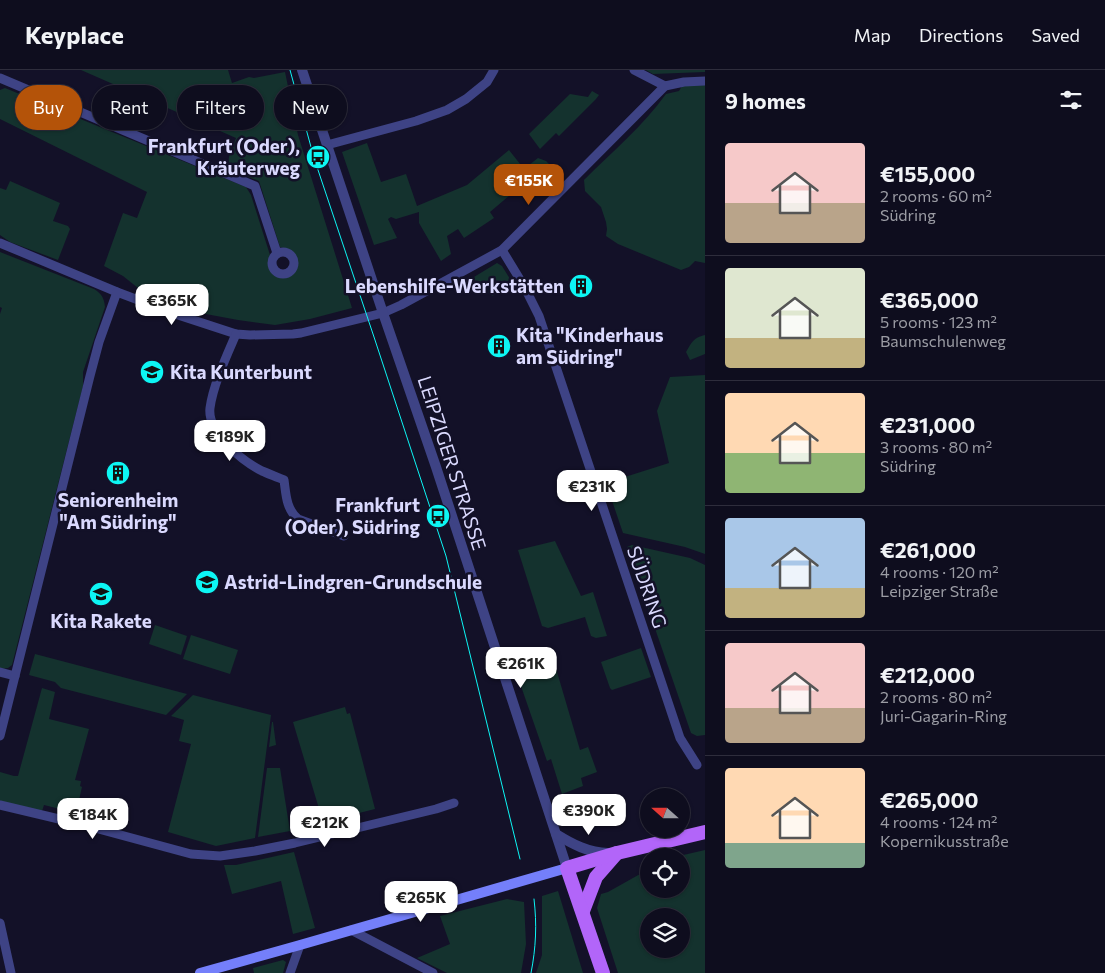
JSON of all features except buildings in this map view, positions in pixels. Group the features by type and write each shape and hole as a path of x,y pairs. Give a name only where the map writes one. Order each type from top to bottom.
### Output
{"main road":[{"path":"200,973 300,946 617,853 705,832"},
{"path":"583,911 596,877 617,853"},
{"path":"567,868 603,973"}],"street":[{"name":"LEIPZIGER STRASSE","path":"302,70 436,467 567,868"},
{"path":"327,145 416,121 447,110 466,99 487,82 494,70"},
{"path":"634,70 665,86"},
{"path":"0,78 255,186 277,253"},
{"path":"0,243 117,292 236,334 293,334 358,320 383,313 401,305 502,250 665,86 684,82 705,81"},
{"name":"SÜDRING","path":"502,250 524,286 539,316 680,738 697,765"},
{"path":"0,736 90,376 99,342 117,292"},
{"path":"236,334 214,392 210,409 211,420 228,445 245,459 261,470 284,480 290,511 293,515 298,519 344,536"},
{"path":"0,672 15,676"},
{"path":"0,805 191,854 220,856 301,842 454,803"},
{"path":"556,834 570,842 599,853 617,853"},
{"path":"0,923 11,973"},
{"path":"351,930 433,973"},
{"path":"290,973 300,946"}],"green space":[{"path":"81,70 228,70 232,83 249,77 254,78 285,72 288,85 274,85 274,130 297,130 352,308 310,319 275,325 238,320 195,312 143,292 123,276 104,266 123,213 137,218 147,192 22,130 82,130 82,120 92,124 92,130 107,130 246,187 251,195 270,255 272,273 288,277 296,262 296,258 291,251 280,247 259,181 234,170 229,162 230,152 236,138 218,130 264,130 264,85 177,85 177,112 167,108 167,85 115,85"},
{"path":"646,70 705,70 705,72 653,74"},
{"path":"705,85 705,263 695,261 689,267 681,270 618,244 606,236 606,222 601,207 585,191 584,180 637,128 666,94 679,91 682,86"},
{"path":"5,88 15,92 15,126 0,119 0,90"},
{"path":"592,91 599,95 596,99 559,136 556,133 540,149 529,134 570,94 588,97"},
{"path":"367,143 381,182 406,174 417,206 467,185 509,150 524,169 538,158 549,164 521,187 514,178 503,187 510,195 490,212 494,218 464,238 458,229 447,236 451,254 441,261 419,223 419,212 396,219 391,217 388,219 397,238 374,245 342,152"},
{"path":"10,181 60,203 53,221 68,226 70,229 58,260 10,242 0,235 0,188 6,190"},
{"path":"0,252 94,289 102,296 105,307 83,372 83,386 12,665 1,669 0,314 2,308 0,307"},
{"path":"497,263 502,266 515,287 492,296 490,293 480,295 474,277"},
{"path":"705,335 705,354 690,360 686,352 695,339"},
{"path":"705,375 705,554 685,547 623,533 606,483 669,463 657,411 670,377"},
{"path":"555,541 581,596 593,592 607,636 596,638 591,636 585,617 548,628 542,626 518,550"},
{"path":"632,545 690,558 705,565 705,735 697,736 691,733 627,547"},
{"path":"155,625 187,636 181,655 149,644"},
{"path":"191,635 238,650 230,674 183,659"},
{"path":"641,648 651,677 612,690 601,662"},
{"path":"35,654 187,694 166,715 61,688 55,682 29,675"},
{"path":"552,655 580,750 588,747 597,772 581,778 583,786 562,794 551,759 547,761 514,666"},
{"path":"42,688 55,692 49,719 89,729 75,780 81,781 80,786 82,787 76,813 44,805 42,811 0,801 0,772 18,776"},
{"path":"193,695 271,715 255,838 216,846 168,832 191,744 179,741 184,720 171,716"},
{"path":"345,707 347,714 350,713 375,809 323,822 293,722"},
{"path":"272,722 276,745 269,747"},
{"path":"267,768 280,768 290,831 258,837"},
{"path":"705,850 705,973 618,973 597,908 601,894 640,874 640,898 690,898 690,853"},
{"path":"294,852 315,928 293,934 281,881 232,894 224,865 236,865"},
{"path":"558,891 583,973 536,973 542,955 542,896"},
{"path":"507,899 524,902 526,944 521,973 447,973 417,958 450,944 440,916"},
{"path":"283,960 286,962 283,973 254,973 253,968"}],"tram line":[{"path":"290,70 314,158 446,556 520,859"},
{"path":"531,973 536,936 534,899"}],"place":[{"name":"Frankfurt (Oder), Kräuterweg","path":"318,157"},
{"name":"Lebenshilfe-Werkstätten","path":"581,286"},
{"name":"Kita \"Kinderhaus am Südring\"","path":"499,346"},
{"name":"Kita Kunterbunt","path":"152,372"},
{"name":"Seniorenheim \"Am Südring\"","path":"118,473"},
{"name":"Frankfurt (Oder), Südring","path":"438,516"},
{"name":"Astrid-Lindgren-Grundschule","path":"207,582"},
{"name":"Kita Rakete","path":"101,594"}]}
